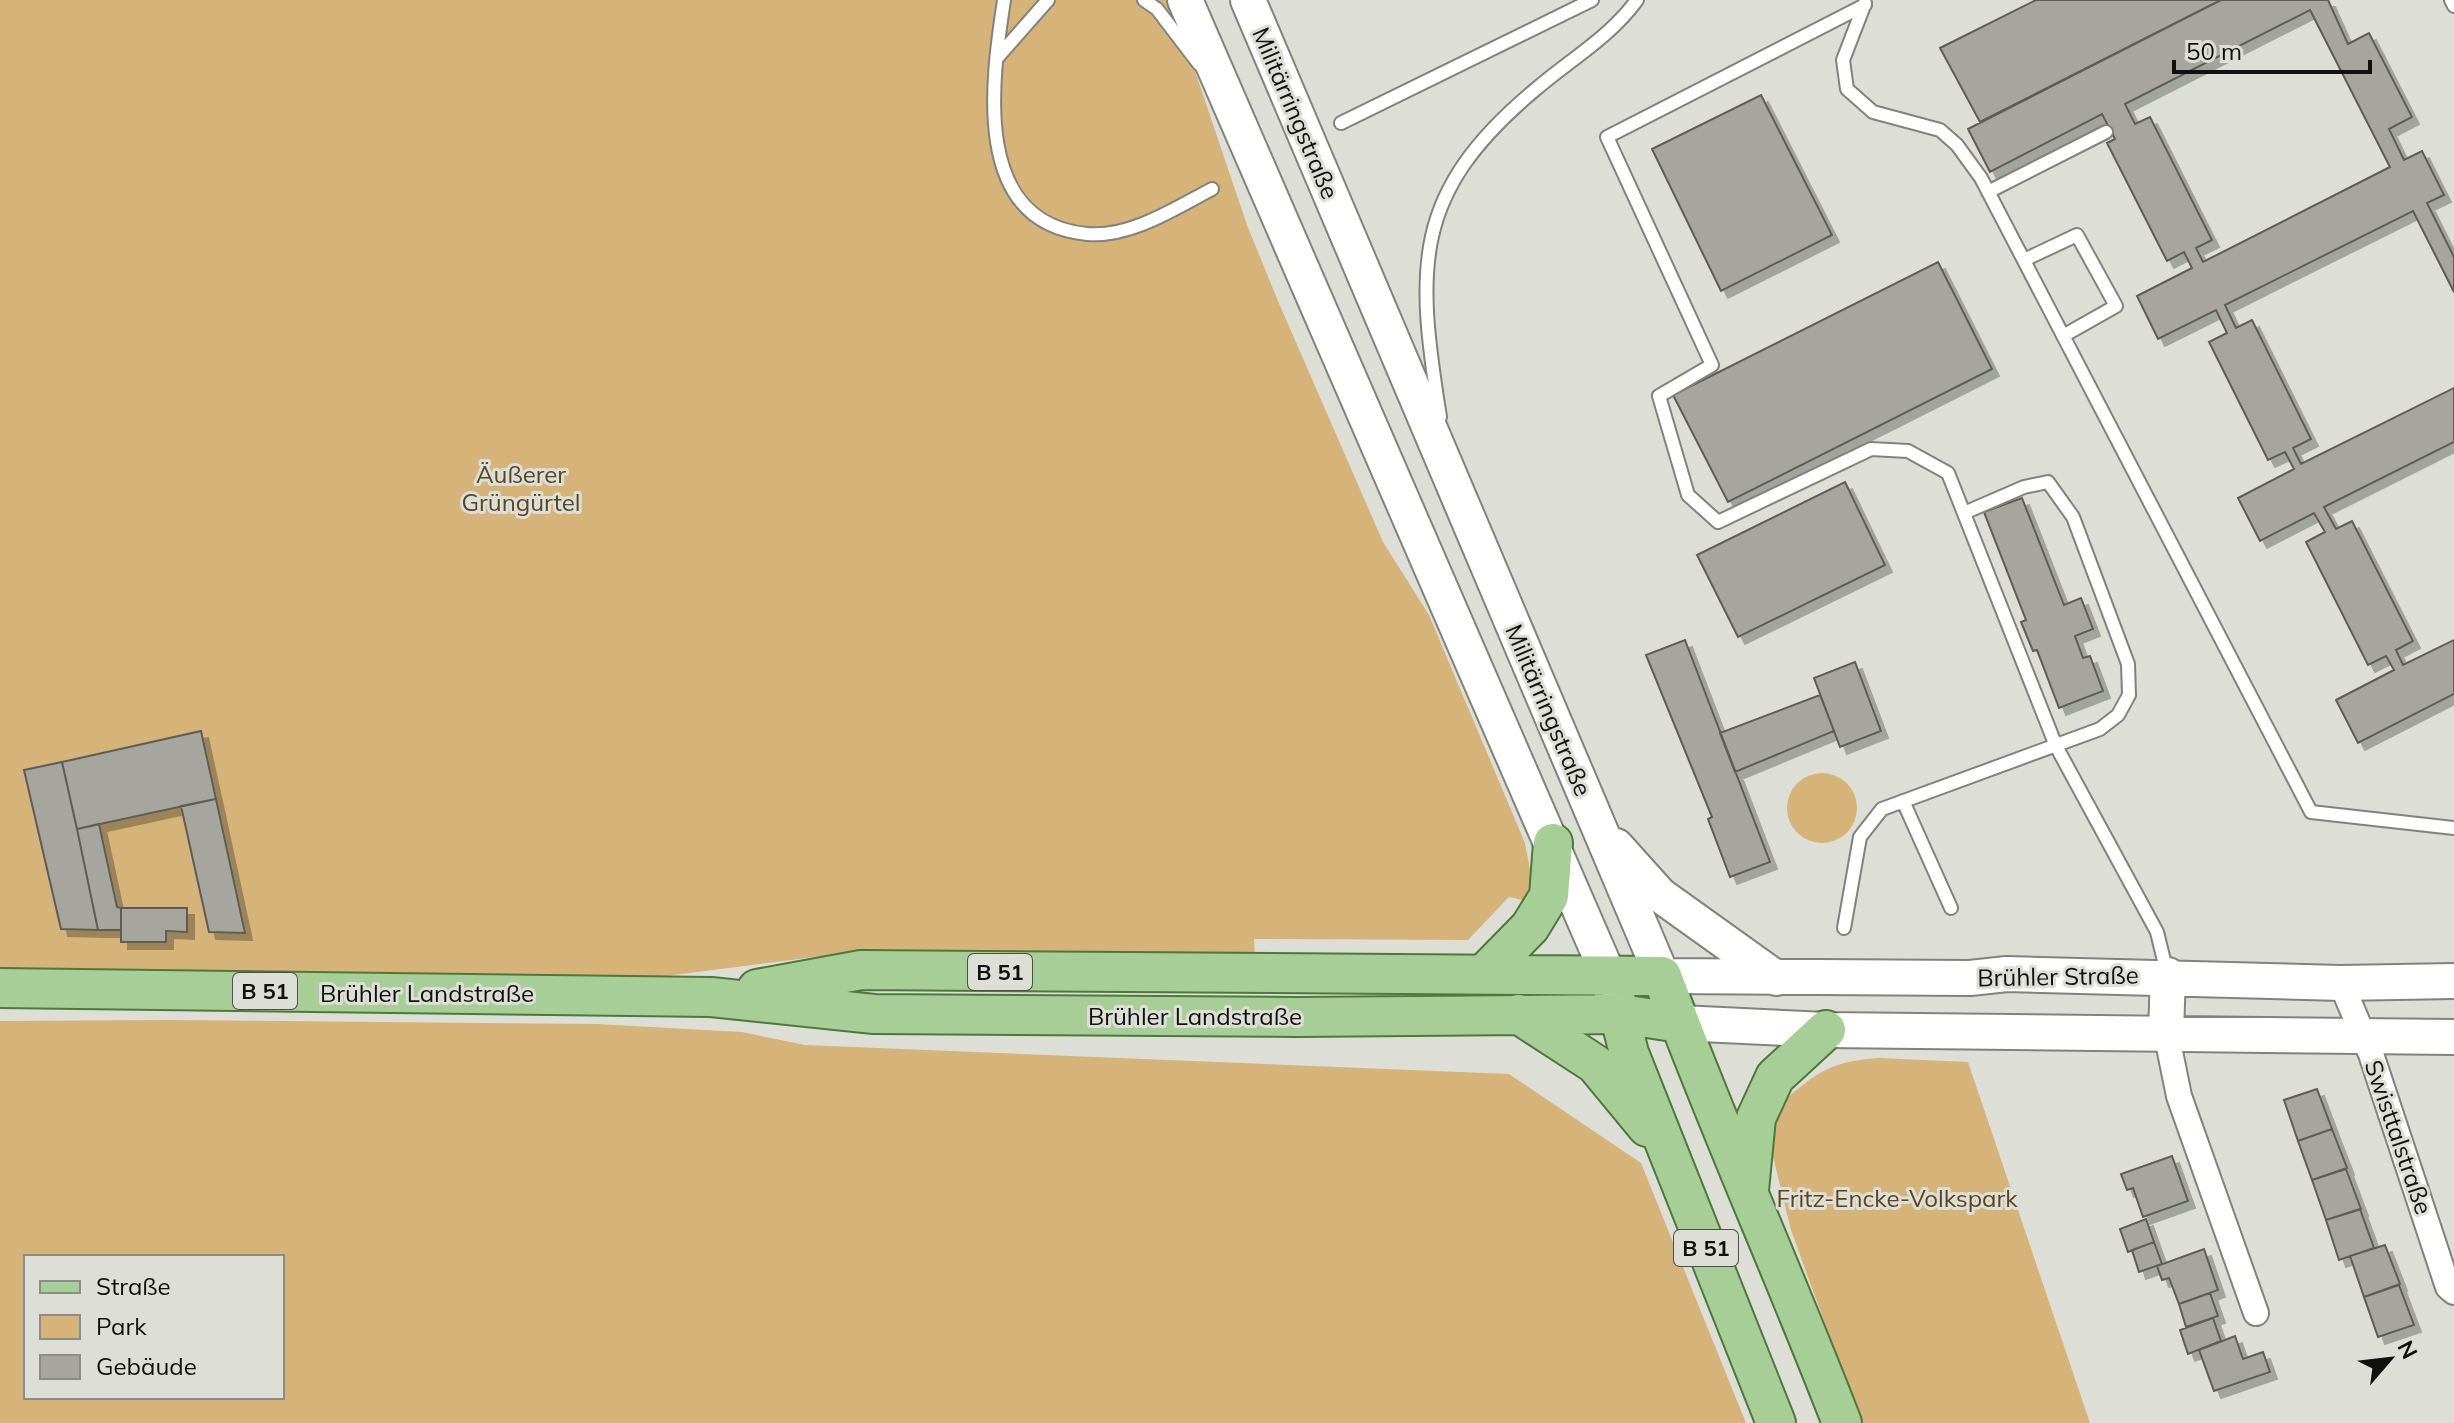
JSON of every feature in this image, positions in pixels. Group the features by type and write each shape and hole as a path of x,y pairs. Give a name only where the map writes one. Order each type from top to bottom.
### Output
{"main road":[{"name":"Militärringstraße","path":"1185,0 1610,979 1629,1053 1776,1423"},
{"name":"Militärringstraße","path":"1248,0 1662,976 1842,1423"},
{"path":"1597,825 1660,895 1776,978"},
{"path":"1484,974 1530,927 1549,896 1553,843"},
{"name":"Brühler Landstraße","path":"711,997 861,970 1291,976 1484,974 1610,979 1662,976"},
{"path":"2166,1032 2168,975"},
{"name":"Brühler Straße","path":"1662,976 2168,975 2341,983 2454,981"},
{"name":"Brühler Landstraße","path":"0,988 711,997 874,1014 1283,1017 1621,1014 1680,1023"},
{"name":"B 51","path":"1518,1014 1595,1064 1670,1154"},
{"path":"1680,1023 1826,1030 2454,1037"},
{"name":"B 51","path":"1749,1193 1756,1118 1775,1077 1826,1030"}],"street":[{"name":"Swisttalstraße","path":"2341,983 2363,1036 2448,1287 2454,1292"},
{"path":"2166,1032 2179,1096 2256,1313"}],"lane":[{"path":"1004,0 995,61 993,132 1004,171 1024,204 1052,224 1087,234 1121,230 1157,217 1212,189"},
{"path":"995,61 1048,0"},
{"path":"1144,0 1157,9 1225,95"},
{"path":"1341,123 1592,0"},
{"path":"1447,464 1425,323 1431,230 1453,178 1483,140 1535,90 1619,24 1637,0"},
{"path":"2451,0 2454,6"},
{"path":"1866,2 1843,60 1847,89 1873,112 1940,130 1957,145 1988,192 2311,812 2454,828"},
{"path":"1866,2 1607,137 1712,365 1659,396 1688,495 1718,522 1871,449 1908,451 1948,473 2056,746 2157,932 2168,975"},
{"path":"1988,192 2106,132"},
{"path":"2024,260 2077,235 2116,306 2063,336"},
{"path":"1844,928 1860,837 1882,809 2100,729 2118,715 2129,695 2128,664 2073,517 2048,482 2024,487 1964,513"},
{"path":"1903,801 1951,908"}],"green space":[{"name":"Äußerer Grüngürtel","path":"0,0 1171,0 1247,225 1278,301 1383,542 1429,615 1525,843 1531,875 1527,901 1509,897 1468,940 1254,939 1255,957 822,956 658,977 0,972"},
{"path":"1822,773 1841,779 1851,789 1857,808 1851,827 1841,837 1822,843 1803,837 1793,827 1787,808 1793,789 1803,779"},
{"path":"168,1020 597,1024 742,1032 805,1045 1509,1074 1641,1163 1746,1423 0,1423 0,1021"},
{"name":"Fritz-Encke-Volkspark","path":"1879,1058 1968,1062 2090,1423 1861,1423 1791,1230 1766,1128 1774,1096 1786,1099 1818,1074 1839,1065"}],"building":[{"path":"2036,0 2221,0 1980,122 1940,48"},
{"path":"2221,0 2328,0 2348,44 2369,33 2412,117 2389,129 2404,160 2422,151 2444,195 2427,203 2454,257 2454,292 2413,211 2225,305 2236,328 2252,320 2311,439 2293,448 2301,464 2454,388 2454,442 2324,507 2336,529 2352,521 2413,641 2396,650 2403,665 2454,640 2454,694 2358,743 2336,700 2394,670 2386,656 2368,665 2306,542 2325,532 2314,513 2260,541 2238,498 2294,469 2285,452 2268,460 2209,342 2227,333 2216,310 2158,339 2137,296 2192,268 2184,252 2167,261 2107,143 2115,139 2102,114 1990,172 1968,129","holes":["2310,10 2390,167 2203,262 2196,248 2212,240 2150,117 2135,124 2125,104"]},
{"path":"1761,95 1832,235 1721,291 1652,149"},
{"path":"1938,262 1992,369 1728,502 1673,395"},
{"path":"1845,482 1885,565 1738,637 1697,555"},
{"path":"2022,498 2064,605 2081,598 2093,629 2075,636 2083,658 2090,656 2103,691 2059,708 2037,650 2033,651 2021,622 2026,620 1984,512"},
{"path":"1685,640 1770,862 1730,877 1708,819 1712,817 1646,655"},
{"path":"1855,662 1881,731 1840,747 1814,678"},
{"path":"1820,695 1834,731 1735,772 1720,733"},
{"path":"201,731 216,799 77,829 62,762"},
{"path":"62,762 98,930 61,929 24,770"},
{"path":"216,799 245,933 209,932 181,806"},
{"path":"99,824 117,907 121,908 121,930 98,930 77,829"},
{"path":"121,908 187,908 187,932 166,931 166,942 121,942"},
{"path":"2317,1089 2332,1129 2298,1141 2284,1100"},
{"path":"2332,1129 2347,1168 2312,1180 2298,1141"},
{"path":"2172,1156 2188,1201 2143,1217 2133,1188 2127,1190 2121,1174"},
{"path":"2346,1169 2361,1209 2326,1220 2312,1180"},
{"path":"2360,1209 2374,1248 2339,1260 2326,1220"},
{"path":"2146,1219 2154,1242 2128,1252 2120,1229"},
{"path":"2154,1242 2162,1264 2139,1272 2132,1250"},
{"path":"2385,1245 2400,1284 2364,1297 2350,1256"},
{"path":"2204,1249 2218,1290 2179,1304 2169,1278 2162,1280 2157,1266"},
{"path":"2399,1285 2414,1325 2378,1337 2364,1297"},
{"path":"2210,1293 2218,1316 2186,1327 2179,1304"},
{"path":"2213,1318 2221,1341 2188,1354 2180,1330"},
{"path":"2235,1336 2243,1359 2263,1352 2270,1372 2214,1391 2199,1350"}]}
